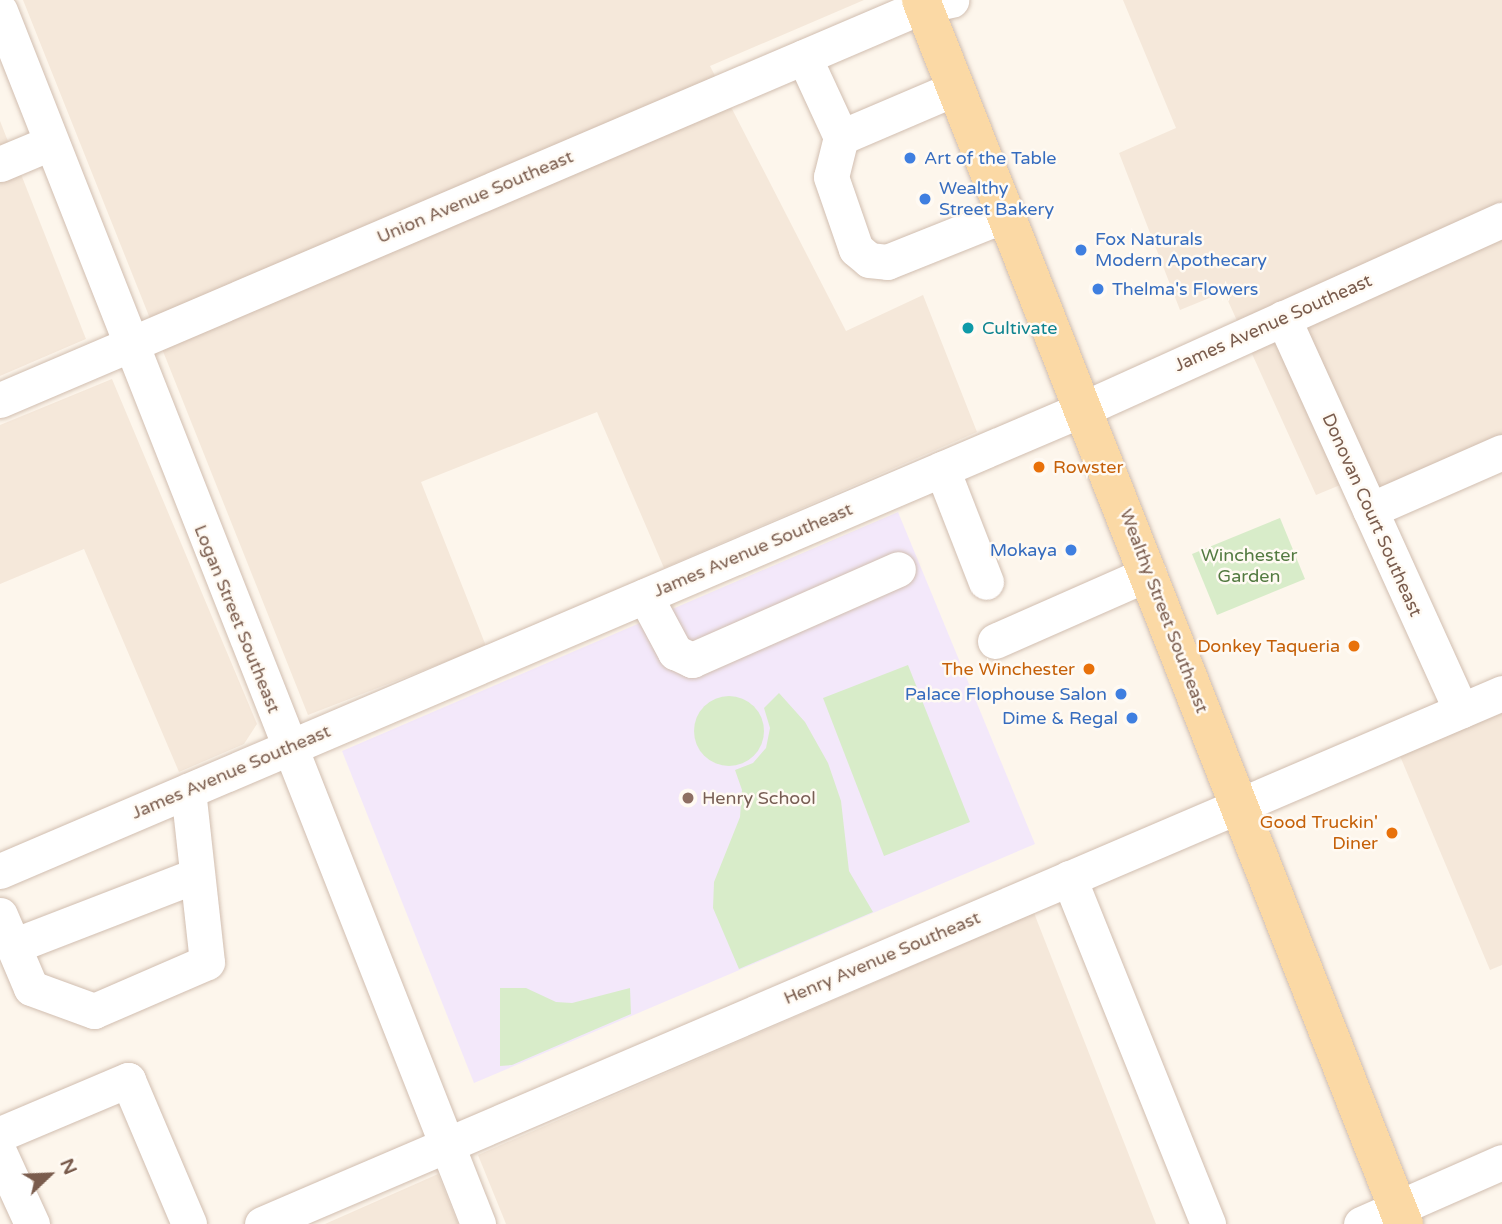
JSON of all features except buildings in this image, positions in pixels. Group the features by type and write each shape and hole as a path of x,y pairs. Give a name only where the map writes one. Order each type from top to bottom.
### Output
{"main road":[{"name":"Wealthy Street Southeast","path":"932,2 956,88 1085,408 1401,1216"}],"street":[{"name":"Union Avenue Southeast","path":"0,400 932,2"},
{"name":"Logan Street Southeast","path":"0,11 128,345 478,1224"},
{"path":"804,57 841,137 831,177 856,249 869,260 887,261 1007,214"},
{"path":"841,137 956,88"},
{"path":"0,164 50,143"},
{"name":"James Avenue Southeast","path":"0,871 1085,408 1502,220"},
{"name":"Donovan Court Southeast","path":"1283,318 1461,711"},
{"path":"1370,510 1502,453"},
{"path":"942,469 986,582"},
{"path":"645,596 675,652 692,660 898,569"},
{"path":"995,641 1149,573"},
{"name":"Henry Avenue Southeast","path":"262,1224 1502,693"},
{"path":"188,790 207,962 94,1011 31,988 7,931 197,875"},
{"path":"1069,878 1208,1224"},
{"path":"0,1134 128,1080 189,1224"},
{"path":"0,1154 32,1224"},
{"path":"1361,1224 1401,1216 1502,1161"}],"shaded area":[{"path":"23,0 864,0 710,66 846,331 923,295 977,432 664,568 597,412 421,482 486,646 308,715"},
{"path":"1123,0 1502,0 1502,436 1352,506 1345,483 1316,495 1224,292 1180,310 1119,153 1176,128"},
{"path":"0,121 86,339 0,376"},
{"path":"112,379 257,724 244,744 179,772 84,549 0,584 0,425"},
{"name":"Henry School","path":"898,512 1035,844 474,1083 342,751"},
{"path":"1502,713 1502,965 1490,970 1400,756"},
{"path":"1034,913 1156,1224 506,1224 478,1155"},
{"path":"438,1174 458,1224 325,1224"}],"green space":[{"name":"Winchester Garden","path":"1280,518 1305,579 1217,615 1192,554"},
{"path":"908,665 970,822 884,856 823,698"},
{"path":"779,693 805,722 828,763 841,801 849,871 873,912 739,969 713,908 714,882 740,817 742,790 735,770 753,763 766,748 770,728 764,708"},
{"path":"729,696 754,706 764,731 754,756 729,766 704,756 694,731 704,706"},
{"path":"500,988 526,988 556,1002 572,1003 630,988 631,1014 512,1065 500,1066"}],"place":[{"name":"Art of the Table","path":"910,158"},
{"name":"Wealthy Street Bakery","path":"925,199"},
{"name":"Fox Naturals Modern Apothecary","path":"1081,250"},
{"name":"Thelma's Flowers","path":"1098,289"},
{"name":"Cultivate","path":"968,328"},
{"name":"Rowster","path":"1039,467"},
{"name":"Mokaya","path":"1071,550"},
{"name":"Donkey Taqueria","path":"1354,646"},
{"name":"The Winchester","path":"1089,669"},
{"name":"Palace Flophouse Salon","path":"1121,694"},
{"name":"Dime & Regal","path":"1132,718"},
{"name":"Henry School","path":"688,798"},
{"name":"Good Truckin' Diner","path":"1392,833"}]}
